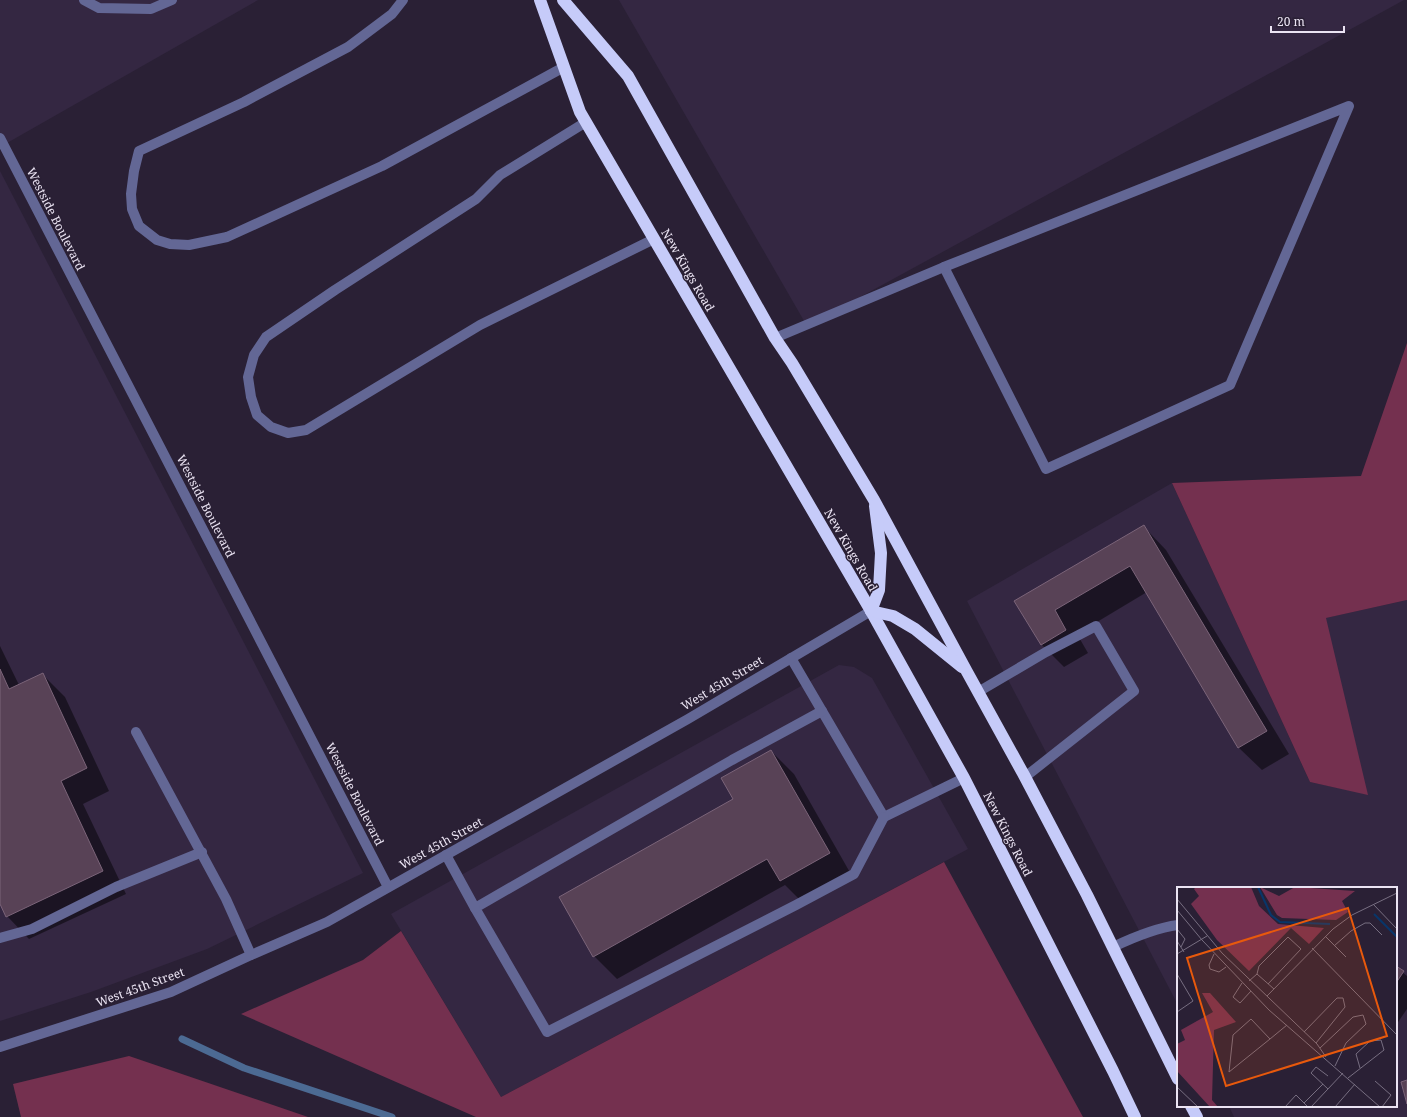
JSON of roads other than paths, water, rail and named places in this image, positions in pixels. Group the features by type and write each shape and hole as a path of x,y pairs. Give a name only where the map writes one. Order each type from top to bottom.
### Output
{"highway":[{"name":"New Kings Road","path":"540,0 580,112 871,611 964,778 1110,1064 1135,1117"},
{"path":"563,0 628,76 775,338 792,363 874,500 1025,776 1113,947 1177,1077"},
{"path":"874,500 881,553 879,590 871,611 892,616 915,629 966,670"},
{"path":"1192,1107 1197,1117"}],"street":[{"path":"84,0 99,8 144,9 151,9 172,0"},
{"path":"403,0 392,14 348,47 244,102 139,151 134,171 131,194 132,209 139,226 157,240 170,244 189,245 227,237 382,166 564,67"},
{"path":"775,338 944,267 1349,106 1230,385 1046,469 944,267"},
{"path":"586,122 500,175 476,199 335,290 266,338 254,355 248,376 251,397 257,415 271,427 288,432 306,430 480,325 654,239"},
{"name":"Westside Boulevard","path":"0,138 388,886"},
{"name":"West 45th Street","path":"0,1047 171,992 327,922 388,886 688,719 871,611"},
{"path":"978,692 1046,652 1096,626 1134,691 1025,776"},
{"path":"791,658 884,817"},
{"path":"475,908 732,760 822,711"},
{"path":"136,732 202,852 226,899 251,955"},
{"path":"446,855 547,1032 854,874 884,817 964,778"},
{"path":"0,938 32,929 116,887 202,852"},
{"path":"1113,947 1138,935 1164,927 1177,925"}],"waterway":[{"path":"182,1039 244,1068 392,1117"}]}
